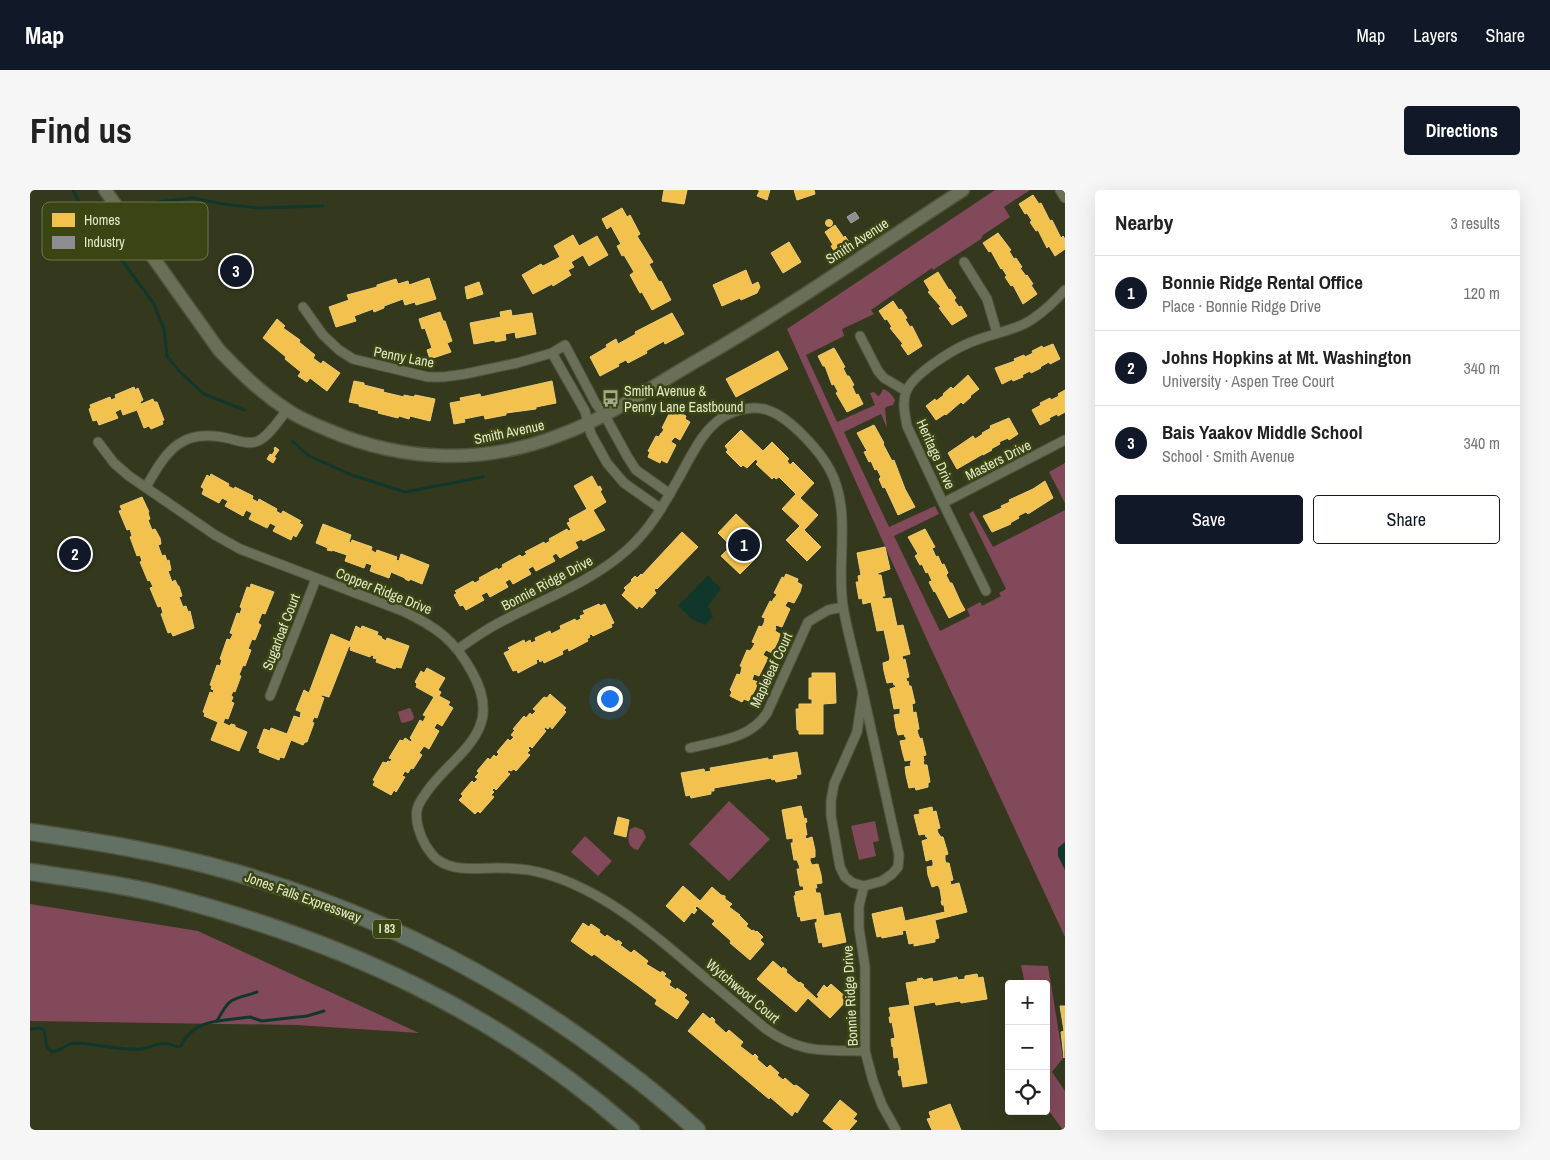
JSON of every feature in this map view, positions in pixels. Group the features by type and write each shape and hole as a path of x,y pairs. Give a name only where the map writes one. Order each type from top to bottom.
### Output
{"highway":[{"name":"Jones Falls Expressway","path":"30,832 115,845 175,857 233,872 337,907 428,947 474,971 569,1028 642,1083 697,1130"},
{"path":"30,872 173,897 273,926 364,962 456,1006 505,1036 575,1084 631,1130"}],"main road":[{"name":"Smith Avenue","path":"104,190 113,202"},
{"name":"Smith Avenue","path":"154,260 219,350 260,391 287,410 352,440 427,456 464,456 529,445 588,423 768,318 963,190"}],"street":[{"path":"1060,190 1065,198"},
{"path":"964,262 987,299 997,333"},
{"path":"860,336 878,371 884,378 906,391 914,380 940,359 969,343 1022,325 1033,319 1045,311 1065,290"},
{"name":"Penny Lane","path":"302,307 322,335 353,359 428,377 465,374 517,363 552,353 565,345 596,404 604,414"},
{"path":"552,353 585,412 591,434 607,463 624,483 661,509"},
{"name":"Heritage Drive","path":"906,391 904,413 907,426 986,591"},
{"path":"146,487 161,461 169,451 180,443 202,435 216,435 250,443 258,441 287,410"},
{"name":"Bonnie Ridge Drive","path":"458,649 495,625 582,582 606,567 641,536 661,509 701,437 711,426 725,416 739,410 769,410 781,417 804,436 830,470 839,490 842,510 840,573 843,607 863,692 899,855 898,867 892,874 882,882 864,886 846,877 840,867 831,816 834,784 857,732 863,692"},
{"path":"604,414 636,470 670,494"},
{"name":"Masters Drive","path":"943,504 1065,440"},
{"name":"Copper Ridge Drive","path":"98,442 106,454 129,476 240,549 403,611 428,623 444,634 458,649 478,683 483,712 480,726 473,739 428,790 417,810 418,823 425,844 438,861 455,867 521,869 545,873 584,889 619,910"},
{"name":"Sugarloaf Court","path":"270,696 316,579"},
{"name":"Mapleleaf Court","path":"690,748 744,734 761,722 767,713 808,622 828,610 843,607"},
{"name":"Bonnie Ridge Drive","path":"864,886 859,906 859,928 865,967 865,1051 882,1105 896,1130"},
{"name":"Wytchwood Court","path":"619,910 664,943 781,1040 812,1050 865,1051"}],"shaded area":[{"path":"995,190 1030,190 1004,207 1010,217 983,235 981,239 933,270 932,268 871,310 874,314 842,329 844,336 806,355 837,422 875,405 870,393 874,392 878,396 883,389 890,393 895,400 893,405 885,409 887,428 881,414 844,432 889,527 935,506 939,514 894,536 940,631 970,616 967,609 980,602 982,606 1001,596 999,593 1006,589 969,514 973,511 993,547 1065,510 1065,937 929,644 787,329"},
{"path":"1065,463 1065,503 1049,472"},
{"path":"409,708 414,717 413,720 403,723 398,712"},
{"path":"729,801 770,839 729,881 689,844"},
{"path":"875,821 879,841 873,842 876,856 859,860 851,826"},
{"path":"635,827 643,830 646,837 638,850 630,845 628,839 630,829"},
{"path":"585,836 612,861 598,876 571,852"},
{"path":"30,904 198,931 419,1033 297,1025 30,1021"},
{"path":"1021,965 1048,966 1063,1058 1052,1072 1065,1091 1065,1130 1063,1130 1050,1112 1050,980 1024,980"}],"water":[{"path":"708,575 721,589 708,606 713,617 705,625 692,619 678,606"},
{"path":"1065,842 1065,870 1058,856 1058,848"}],"building: Homes":[{"path":"664,190 687,190 684,204 662,201"},
{"path":"760,190 770,190 767,200 757,196"},
{"path":"794,190 814,190 815,194 797,200"},
{"path":"1033,195 1039,204 1041,203 1061,238 1063,236 1065,239 1065,249 1055,256 1049,246 1047,248 1038,230 1036,231 1027,213 1025,214 1019,204"},
{"path":"622,208 627,217 630,215 640,234 637,236 653,262 649,264 671,300 652,310 630,275 634,272 617,246 621,244 611,226 607,229 602,219"},
{"path":"829,219 833,223 829,227 825,223"},
{"path":"835,225 851,245 851,249 840,256 838,253 836,254 831,246 833,245 825,232"},
{"path":"998,233 1011,250 1009,251 1014,259 1016,258 1022,267 1020,268 1033,284 1031,285 1037,294 1023,304 991,251 989,252 983,243"},
{"path":"573,235 579,246 597,236 608,255 589,266 583,255 571,262 574,267 568,270 571,275 553,286 552,284 533,294 522,275 541,264 543,266 560,257 554,246"},
{"path":"789,242 801,262 783,273 771,253"},
{"path":"746,270 752,285 758,282 760,287 757,293 722,306 713,285"},
{"path":"938,272 956,298 954,300 959,307 961,306 967,316 952,325 939,308 941,307 928,292 930,291 924,281"},
{"path":"429,278 436,299 416,305 415,302 405,305 403,299 374,312 373,309 354,316 356,321 336,327 329,307 349,300 347,295 377,287 377,285 396,279 398,284 408,281 409,285"},
{"path":"479,282 483,294 467,299 465,287"},
{"path":"893,301 907,318 905,319 910,327 912,326 922,346 908,355 901,345 903,344 890,328 892,327 887,319 885,320 879,311"},
{"path":"511,310 512,316 532,313 536,334 516,338 515,332 505,334 506,340 474,344 470,323 501,317 500,312"},
{"path":"440,312 452,341 447,343 451,352 430,359 427,350 432,348 425,328 422,329 419,319"},
{"path":"672,313 684,334 665,344 664,341 628,363 626,360 618,364 619,366 600,376 590,357 616,339 618,344 636,334 635,332"},
{"path":"277,319 285,326 283,328 300,340 299,342 315,355 313,358 321,364 323,361 340,373 327,391 310,378 307,382 298,376 301,372 263,338"},
{"path":"1053,344 1060,359 1050,364 1049,362 1031,373 1030,371 1022,375 1023,377 1013,381 1012,379 1002,384 995,368 1015,361 1014,359 1024,355 1025,357 1042,346 1043,348"},
{"path":"834,348 845,367 843,368 847,376 849,376 854,385 852,386 856,395 858,394 863,404 847,412 836,393 838,392 834,384 832,385 825,366 823,366 818,356"},
{"path":"778,351 788,369 736,397 726,379"},
{"path":"968,375 979,389 963,404 961,402 946,415 936,420 926,406 944,395 951,387 953,389"},
{"path":"354,381 384,390 383,392 404,397 404,395 414,397 415,395 435,399 430,421 410,416 409,419 399,416 398,418 349,402"},
{"path":"552,381 556,403 485,419 484,415 464,419 465,422 454,424 450,403 461,401 460,398 480,394 481,397"},
{"path":"134,387 135,390 138,388 143,400 140,402 141,404 153,399 154,402 157,402 164,420 162,421 163,424 151,429 149,426 144,428 137,410 123,415 121,409 115,412 118,418 99,425 97,420 93,421 89,409 91,408 90,405 110,397 111,400 116,398 115,395"},
{"path":"1065,390 1065,412 1049,418 1050,420 1040,425 1032,410 1041,405 1040,403 1059,396 1058,394"},
{"path":"674,410 686,416 685,419 690,422 680,440 675,437 672,440 671,442 676,445 667,463 661,460 660,463 648,457 650,452 648,451 656,436 659,437 662,433 664,429 662,428 670,412 672,414"},
{"path":"1009,418 1018,434 1009,440 1008,438 999,442 1000,444 992,450 957,469 948,453 973,436 975,439 983,434 991,428 990,426"},
{"path":"874,425 892,461 894,460 905,489 915,507 898,515 885,487 883,488 877,469 875,470 864,452 867,451 857,433"},
{"path":"741,430 763,451 772,442 789,459 787,461 790,465 793,462 814,483 800,498 818,515 804,530 821,547 807,561 786,540 800,526 782,509 796,494 779,477 772,479 756,464 758,462 756,459 747,468 743,465 741,467 726,452 728,450 725,446"},
{"path":"275,447 279,450 274,457 276,458 273,463 267,459 270,454 272,455"},
{"path":"211,474 229,484 228,486 234,489 235,487 253,496 252,499 258,502 259,499 277,509 276,511 281,514 283,511 301,521 299,523 303,525 296,537 293,535 291,540 273,531 276,526 270,523 267,528 249,519 252,513 246,510 243,516 225,506 228,501 222,498 219,503 202,494 204,489 201,487 207,475 210,477"},
{"path":"592,476 598,487 600,486 602,490 600,491 606,502 593,510 605,530 583,541 582,539 575,542 578,548 560,558 556,553 552,556 555,561 536,571 533,566 528,569 531,574 513,584 510,579 505,582 508,587 490,597 487,592 481,595 484,600 466,610 463,605 460,606 454,595 457,593 455,591 473,581 475,583 480,580 479,578 497,568 498,570 503,567 502,565 520,555 522,557 527,554 525,552 544,542 545,544 550,541 549,539 567,529 568,531 571,530 567,523 570,522 569,519 587,509 574,486"},
{"path":"1045,481 1053,498 1028,514 1026,512 1018,516 1019,518 1011,524 992,532 983,516 1002,508 1001,506 1010,502 1009,500"},
{"path":"142,497 149,512 150,519 148,520 152,530 155,529 160,538 161,544 158,545 162,556 165,555 167,561 169,560 171,570 168,571 172,582 175,580 179,586 182,596 179,597 183,607 186,606 188,612 190,611 194,628 173,636 171,632 168,633 161,614 163,613 161,606 158,607 150,588 153,587 150,580 148,581 140,562 142,561 140,555 137,556 130,537 132,536 130,529 127,530 119,511 122,510 120,506"},
{"path":"736,514 756,533 751,538 760,547 751,556 755,559 740,574 721,556 729,548 729,544 718,533"},
{"path":"323,524 351,535 349,542 351,543 352,540 372,547 371,550 376,553 377,550 397,557 396,560 399,561 401,554 429,565 422,584 410,579 409,581 391,572 389,578 370,571 372,565 366,563 364,568 345,561 347,555 327,550 328,548 316,543"},
{"path":"925,529 935,547 932,548 936,557 938,556 942,565 944,564 948,573 946,575 965,610 949,618 929,582 932,581 928,572 926,573 922,564 920,565 915,556 918,554 908,537"},
{"path":"682,532 698,547 654,590 656,593 642,608 639,606 637,609 622,595 626,590 624,588 635,576 637,578 642,575"},
{"path":"885,547 890,569 878,573 878,575 881,575 885,596 882,596 883,599 891,598 897,626 903,625 910,654 902,656 903,660 905,659 909,677 906,678 907,682 911,686 915,703 912,704 913,713 916,712 919,729 917,730 920,739 922,738 926,755 923,756 923,761 924,765 927,765 930,782 928,787 916,790 915,787 909,788 906,775 905,767 911,766 911,760 905,761 900,741 906,740 906,737 904,734 898,735 896,728 894,715 900,714 900,708 894,709 890,689 896,687 893,682 887,683 884,671 883,663 889,661 890,658 884,630 877,631 871,602 863,604 862,598 859,599 856,582 859,582 858,576 861,575 857,553"},
{"path":"786,574 798,579 797,582 802,585 800,592 794,603 788,601 786,604 785,606 790,609 782,627 776,625 775,628 775,631 780,634 778,641 772,653 766,650 764,653 763,655 768,658 759,676 754,674 752,680 758,682 755,690 749,701 744,699 742,702 730,696 732,692 730,690 737,674 740,675 742,667 740,666 747,650 750,651 755,643 752,642 759,626 762,627 764,623 765,618 762,617 770,601 772,602 775,598 777,594 774,593 782,577 784,578"},
{"path":"251,584 274,592 265,614 262,613 258,623 261,625 255,640 252,639 248,649 251,650 245,666 243,665 239,675 241,676 235,692 233,691 231,696 233,697 231,702 234,703 228,719 225,718 223,723 230,726 231,724 235,725 235,727 247,732 239,751 211,740 218,722 204,716 205,713 203,712 210,692 213,693 214,690 211,689 212,686 210,685 217,665 220,666 222,660 220,659 227,639 230,640 233,634 230,633 237,613 240,614 242,608 240,607 247,587 250,588"},
{"path":"599,604 600,606 605,604 614,623 611,624 612,627 593,636 589,635 588,641 569,651 568,648 562,651 563,654 544,663 543,660 540,662 539,659 536,660 537,663 518,673 517,670 513,671 504,653 510,650 508,648 524,640 525,643 530,640 531,643 536,641 535,638 550,631 551,634 561,629 560,626 575,619 576,621 581,619 580,616 585,614 583,611"},
{"path":"356,626 361,629 362,626 378,632 377,635 386,641 387,638 409,646 401,668 396,667 395,669 376,662 377,659 373,658 374,656 371,655 370,657 350,650 351,647 349,646 329,697 322,695 321,697 324,698 317,718 314,717 312,722 314,723 307,742 303,745 291,740 284,758 280,757 279,760 259,752 260,749 257,748 264,729 270,731 271,728 287,734 294,716 300,718 301,712 296,710 304,690 309,693 331,634 350,642"},
{"path":"427,668 445,678 438,690 441,692 439,696 450,702 448,705 453,708 442,726 437,723 434,728 439,731 429,749 424,746 419,753 422,755 413,769 411,768 408,773 405,771 402,776 405,777 396,792 394,790 391,795 373,785 375,781 373,780 383,762 390,762 392,759 389,758 400,740 403,741 405,738 411,742 410,738 420,720 423,722 426,716 423,715 434,697 416,687 417,684 415,682 421,671 424,673"},
{"path":"812,673 835,673 836,703 823,704 823,734 799,734 799,730 797,730 796,709 799,709 799,704 812,704 812,699 809,699 809,678 812,678"},
{"path":"550,694 566,708 564,710 566,712 552,729 550,726 548,729 545,727 546,731 532,748 530,746 528,748 530,750 527,753 530,755 516,771 514,769 507,772 510,774 496,790 494,788 492,790 494,792 491,795 494,797 480,813 478,811 475,814 459,800 463,796 461,794 472,781 474,783 478,779 475,777 479,773 477,771 488,758 490,760 494,755 496,757 499,754 497,752 508,739 510,741 514,737 511,735 515,730 513,729 524,716 526,718 530,713 532,715 536,711 533,709 544,697 547,698"},
{"path":"797,752 801,774 796,775 797,778 776,782 775,779 772,780 771,778 714,788 711,794 691,798 690,795 686,796 681,773 704,769 705,772 711,771 710,768 768,758 768,760 774,759 773,756"},
{"path":"801,806 804,819 806,818 807,822 805,823 806,839 812,837 815,850 815,857 810,858 810,861 812,865 818,864 821,875 822,883 816,884 816,893 820,893 824,916 840,913 846,942 823,947 822,942 819,943 815,923 817,918 801,921 800,916 798,917 794,896 796,895 795,892 804,890 803,886 800,886 797,869 800,869 799,865 797,860 794,860 791,843 793,843 793,838 787,839 782,810"},
{"path":"932,807 933,812 936,811 940,828 937,829 938,833 943,837 948,854 945,855 945,860 946,863 949,863 953,880 950,881 951,885 959,883 967,912 935,920 939,938 935,939 935,942 914,946 914,943 909,944 906,930 902,931 903,934 882,938 881,936 877,937 872,914 902,907 905,921 945,912 941,901 940,889 938,885 932,887 928,875 927,867 933,866 933,862 932,859 926,861 922,841 928,839 925,834 919,835 914,815 920,814 919,810"},
{"path":"618,817 629,820 626,837 614,834"},
{"path":"683,886 700,901 712,887 725,896 725,899 732,904 729,907 740,915 748,924 746,926 752,931 757,931 763,937 760,940 764,944 750,960 730,943 731,941 712,924 715,921 697,906 694,914 692,912 684,922 666,906"},
{"path":"583,923 589,927 591,924 600,930 599,932 605,937 607,935 617,942 618,940 622,943 620,945 631,953 634,950 648,961 646,964 666,974 664,976 671,981 669,985 687,995 684,998 689,1002 677,1019 655,1004 657,1000 637,985 594,954 592,956 571,941"},
{"path":"773,961 782,969 783,967 787,970 786,972 804,985 817,999 819,996 817,995 824,985 827,988 831,984 848,999 830,1018 808,998 796,1012 757,979"},
{"path":"977,974 978,978 983,977 987,999 936,1005 935,1002 913,1006 927,1083 903,1087 901,1075 899,1076 898,1071 900,1070 898,1057 894,1058 892,1047 891,1039 895,1038 892,1022 890,1023 889,1008 910,1005 906,983 918,981 917,979 922,978 924,980 932,978 933,982 957,977 958,980 965,979 965,976"},
{"path":"1060,1006 1065,1006 1064,1058 1061,1032 1064,1031"},
{"path":"703,1013 710,1019 712,1017 715,1020 714,1022 726,1033 729,1030 743,1042 740,1046 753,1056 755,1054 758,1057 757,1059 767,1068 770,1065 779,1073 777,1075 783,1080 785,1078 809,1095 797,1113 795,1111 792,1116 770,1097 769,1099 688,1031"},
{"path":"840,1100 857,1114 853,1119 857,1121 849,1130 834,1130 823,1121"},
{"path":"950,1104 961,1130 932,1130 927,1119 931,1118 929,1112"}],"building: Industry":[{"path":"855,212 859,218 851,223 847,217"}],"waterway":[{"path":"73,190 79,202"},
{"path":"158,202 193,198 258,208 323,206"},
{"path":"123,260 154,304 164,329 167,356 180,372 204,394 244,410"},
{"path":"292,441 309,456 352,475 405,492 483,477"},
{"path":"30,1029 40,1028 44,1030 47,1047 52,1052 74,1043 132,1049 145,1048 162,1043 177,1047 181,1046 191,1032 205,1024 217,1021 232,1000 257,992"},
{"path":"217,1021 250,1017 262,1021 307,1016 324,1011"}],"place":[{"name":"Bais Yaakov Middle School","path":"236,271"},
{"name":"Smith Avenue & Penny Lane Eastbound","path":"610,399"},
{"name":"Bonnie Ridge Rental Office","path":"744,545"},
{"name":"Johns Hopkins at Mt. Washington","path":"75,554"}]}
